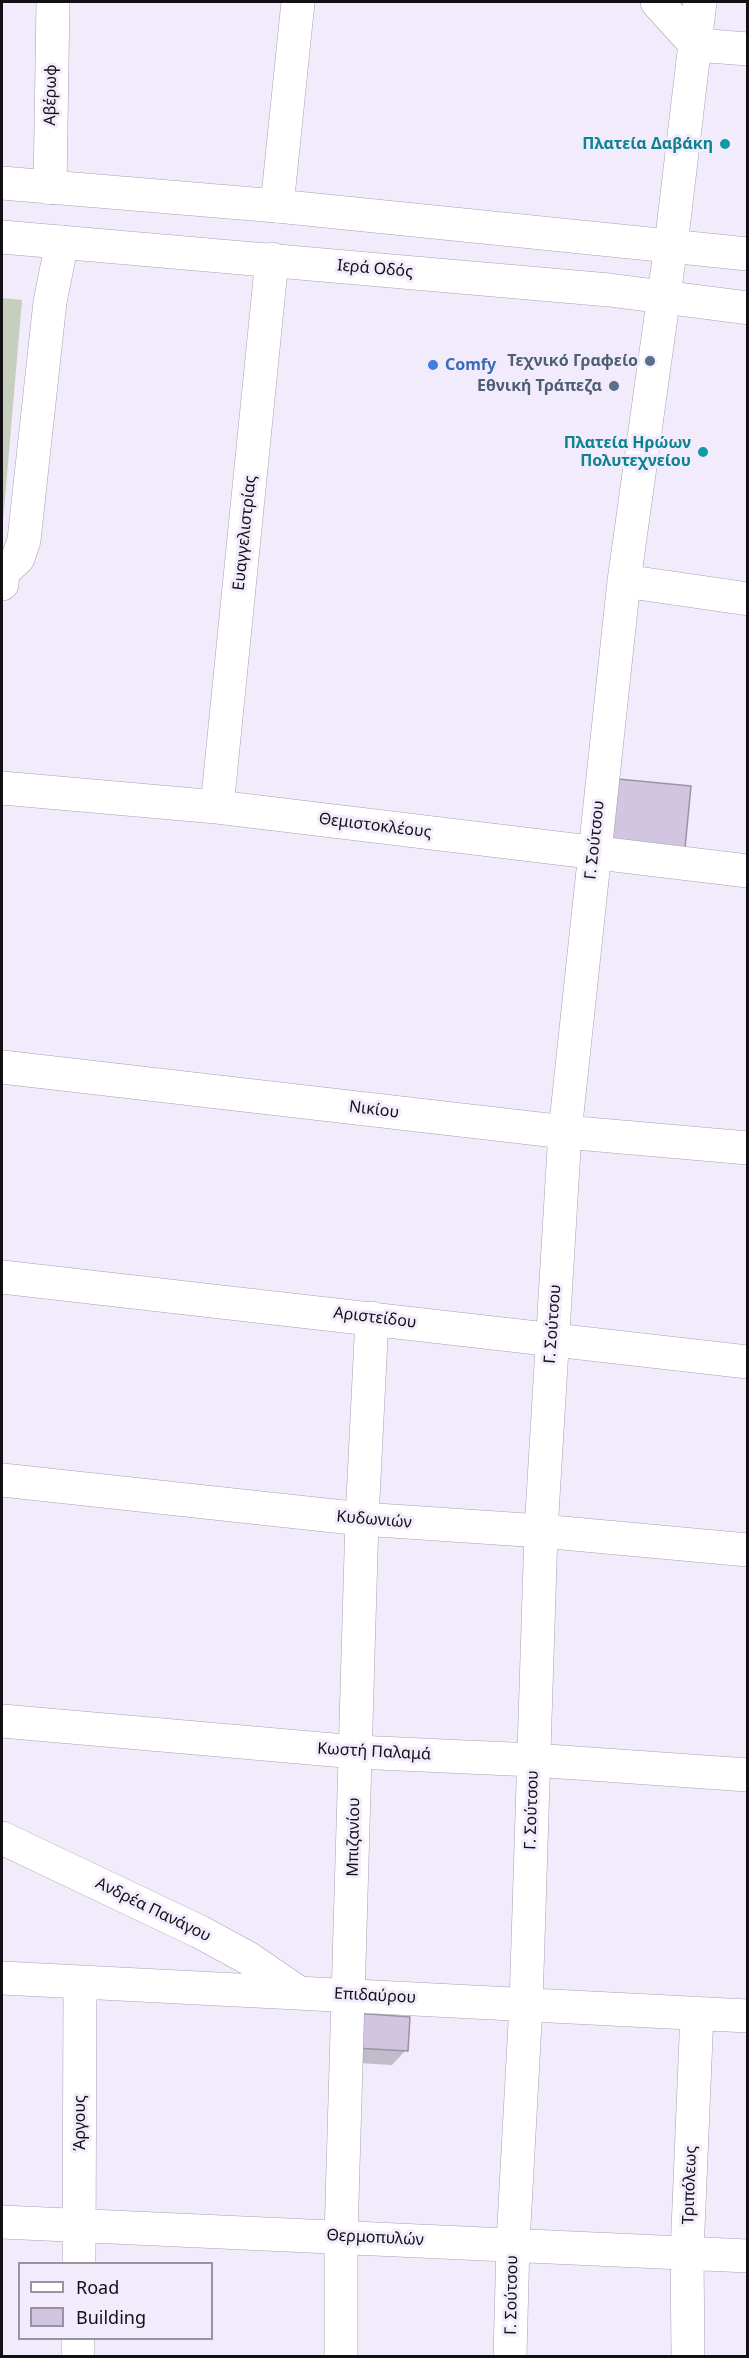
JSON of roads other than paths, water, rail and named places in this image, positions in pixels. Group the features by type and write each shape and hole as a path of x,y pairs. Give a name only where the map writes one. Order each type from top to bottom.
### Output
{"street":[{"name":"Αβέρωφ","path":"50,188 53,2"},
{"path":"277,206 298,2"},
{"path":"657,2 696,45 747,49"},
{"name":"Γ. Σούτσου","path":"510,2356 513,2244 526,2004 541,1531 565,1132 593,853 624,581 671,244 700,2"},
{"path":"2,183 277,206 671,244 747,254"},
{"name":"Ιερά Οδός","path":"2,237 272,259 664,297 747,308"},
{"path":"2,576 18,558 24,540 50,302 62,242"},
{"name":"Ευαγγελιστρίας","path":"217,807 272,259"},
{"path":"624,581 747,599"},
{"name":"Θεμιστοκλέους","path":"2,788 217,807 747,871"},
{"name":"Νικίου","path":"2,1067 565,1132 747,1148"},
{"name":"Αριστείδου","path":"2,1277 747,1362"},
{"name":"Μπιζανίου","path":"341,2356 341,2236 350,1995 362,1520 372,1318"},
{"name":"Κυδωνιών","path":"2,1480 362,1520 541,1531 747,1550"},
{"name":"Κωστή Παλαμά","path":"2,1720 356,1752 533,1760 747,1775"},
{"name":"Ανδρέα Πανάγου","path":"2,1838 200,1932 248,1958 299,1993"},
{"name":"Επιδαύρου","path":"2,1978 747,2016"},
{"name":"Άργους","path":"79,2262 80,1982"},
{"name":"Τριπόλεως","path":"688,2356 687,2253 697,2013"},
{"name":"Θερμοπυλών","path":"2,2222 747,2256"},
{"path":"78,2340 78,2356"}],"place":[{"name":"Πλατεία Δαβάκη","path":"725,144"},
{"name":"Τεχνικό Γραφείο","path":"650,361"},
{"name":"Comfy","path":"433,365"},
{"name":"Εθνική Τράπεζα","path":"614,386"},
{"name":"Πλατεία Ηρώων Πολυτεχνείου","path":"703,452"}]}
